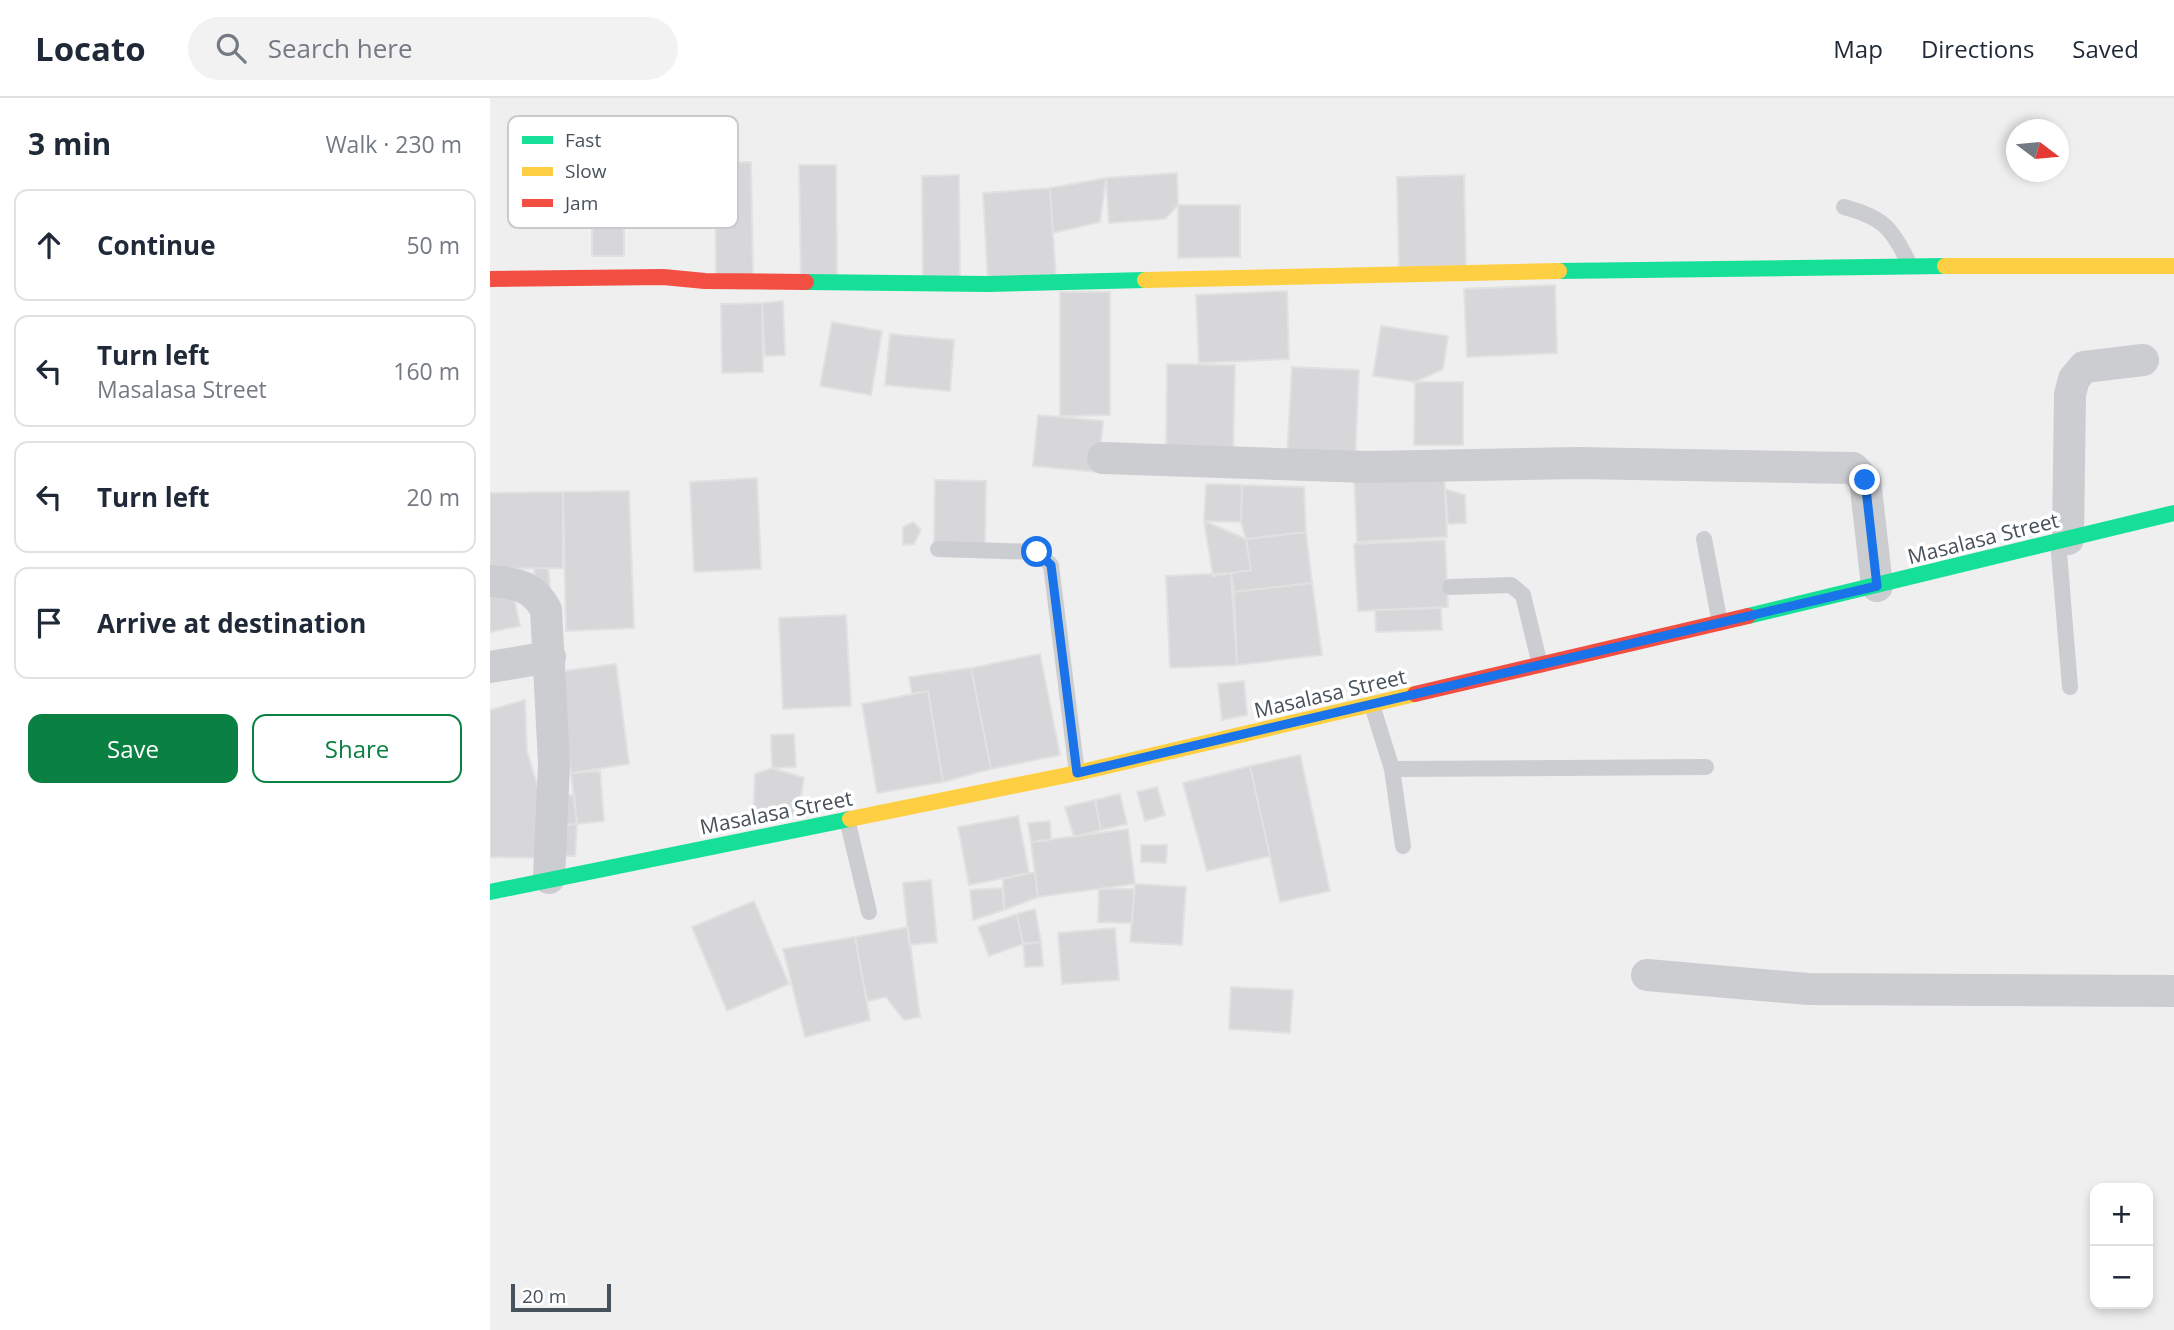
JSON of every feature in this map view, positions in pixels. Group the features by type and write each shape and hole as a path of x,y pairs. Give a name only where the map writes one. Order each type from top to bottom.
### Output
{"street":[{"path":"490,279 663,277 718,281 988,284 1773,266 2174,266"},
{"path":"2063,540 2070,394 2074,379 2084,367 2143,360"},
{"path":"1103,458 1367,467 1578,463 1853,468 1865,480 1877,586"},
{"name":"Masalasa Street","path":"490,892 1077,773 1877,586 2174,513"},
{"path":"490,581 511,582 538,595 546,610 554,763 549,878"},
{"path":"490,667 550,657"},
{"path":"1647,975 1808,989 2174,991"}],"lane":[{"path":"1844,206 1885,222 1911,267"},
{"path":"1704,539 1720,623"},
{"path":"2063,540 2070,687"},
{"path":"938,548 1037,552 1051,565 1077,773"},
{"path":"1450,587 1511,585 1523,595 1540,665"},
{"path":"1372,705 1392,769 1403,846"},
{"path":"1392,769 1706,767"},
{"path":"847,820 869,912"}],"building":[{"path":"738,162 751,162 753,276 716,277 716,228 738,228"},
{"path":"799,165 836,165 837,279 801,279"},
{"path":"1177,173 1178,205 1165,219 1109,223 1106,178"},
{"path":"959,175 960,282 923,282 922,176"},
{"path":"1464,175 1466,266 1399,268 1397,177"},
{"path":"1106,178 1100,222 1053,233 1050,188"},
{"path":"1050,188 1056,279 988,281 983,193"},
{"path":"1178,205 1240,205 1240,257 1178,258"},
{"path":"592,228 624,228 624,256 592,256"},
{"path":"1555,285 1557,353 1467,357 1464,289"},
{"path":"1287,291 1289,359 1199,363 1196,295"},
{"path":"1060,292 1110,292 1110,415 1060,416"},
{"path":"783,301 785,355 765,356 762,303"},
{"path":"762,303 763,372 722,373 721,304"},
{"path":"832,322 882,331 871,395 820,386"},
{"path":"1381,326 1448,336 1443,369 1415,382 1373,376"},
{"path":"890,334 954,340 950,391 885,385"},
{"path":"1167,364 1235,365 1233,456 1166,455"},
{"path":"1292,367 1359,370 1355,461 1287,457"},
{"path":"1415,382 1463,382 1463,445 1414,445"},
{"path":"1038,415 1103,421 1098,472 1033,466"},
{"path":"1444,470 1447,537 1357,542 1354,474"},
{"path":"757,478 761,569 694,572 690,482"},
{"path":"935,480 986,481 985,546 934,545"},
{"path":"1206,484 1242,485 1241,522 1204,521"},
{"path":"1242,485 1304,487 1306,532 1246,539 1241,522"},
{"path":"1445,489 1465,495 1466,523 1448,524"},
{"path":"629,491 634,628 566,631 563,492"},
{"path":"563,492 563,568 490,569 490,493"},
{"path":"1204,521 1246,539 1251,570 1213,576"},
{"path":"913,522 921,530 914,544 903,545 903,527"},
{"path":"1306,532 1312,583 1234,592 1231,573 1251,570 1246,539"},
{"path":"1445,540 1448,607 1358,611 1354,544"},
{"path":"548,568 550,586 536,587 534,569"},
{"path":"1231,573 1237,665 1170,668 1166,576"},
{"path":"1312,583 1322,655 1237,665 1234,592"},
{"path":"512,589 520,626 490,632 490,594"},
{"path":"1441,608 1442,630 1376,632 1375,610"},
{"path":"846,615 851,706 783,709 779,618"},
{"path":"1040,654 1060,755 991,769 971,668"},
{"path":"616,664 629,764 571,773 557,672"},
{"path":"971,668 991,769 943,782 928,691 912,694 909,677"},
{"path":"1244,681 1247,715 1222,720 1218,684"},
{"path":"928,691 943,782 877,793 862,704"},
{"path":"525,700 527,751 542,801 541,858 490,857 490,710"},
{"path":"794,734 796,767 772,768 771,735"},
{"path":"1300,755 1330,891 1280,902 1250,766"},
{"path":"1250,766 1270,856 1207,871 1183,783"},
{"path":"772,768 804,778 798,815 753,820 755,774"},
{"path":"600,771 604,821 577,824 571,773"},
{"path":"1157,787 1165,815 1145,821 1137,792"},
{"path":"1120,794 1127,824 1101,830 1095,800"},
{"path":"574,795 577,824 563,825 560,796"},
{"path":"1095,800 1101,830 1074,837 1065,807"},
{"path":"1018,816 1029,873 969,885 958,827"},
{"path":"1050,821 1051,840 1031,842 1028,823"},
{"path":"577,824 575,856 561,856 563,825"},
{"path":"1128,829 1135,884 1038,897 1031,842"},
{"path":"1141,845 1167,845 1166,863 1141,862"},
{"path":"1035,872 1038,897 1004,910 1003,879"},
{"path":"931,880 937,942 909,945 903,883"},
{"path":"1135,884 1186,887 1182,945 1130,942"},
{"path":"1002,888 1004,910 973,920 970,890"},
{"path":"1099,889 1134,889 1132,923 1098,922"},
{"path":"754,901 789,984 727,1011 692,927"},
{"path":"1035,909 1041,942 1023,944 1017,914"},
{"path":"1017,914 1023,944 989,956 978,927"},
{"path":"908,927 920,1017 904,1020 886,997 867,1001 855,937"},
{"path":"1115,928 1119,980 1062,984 1058,933"},
{"path":"855,937 870,1020 805,1037 783,949"},
{"path":"1041,942 1043,966 1025,967 1023,944"},
{"path":"1231,987 1293,990 1290,1033 1229,1029"}],"traffic: fast":[{"path":"1559,271 1945,266"},
{"path":"806,282 988,284 1145,280"},
{"path":"1748,616 2174,513"},
{"path":"490,892 850,819"}],"traffic: slow":[{"path":"1945,266 2174,266"},
{"path":"1145,280 1559,271"},
{"path":"850,819 1077,773 1415,694"}],"traffic: jam":[{"path":"490,279 663,277 705,281 806,282"},
{"path":"1415,694 1748,616"}],"route":[{"path":"1037,552 1051,565 1055,586 1077,773 1877,586 1865,480"}]}
